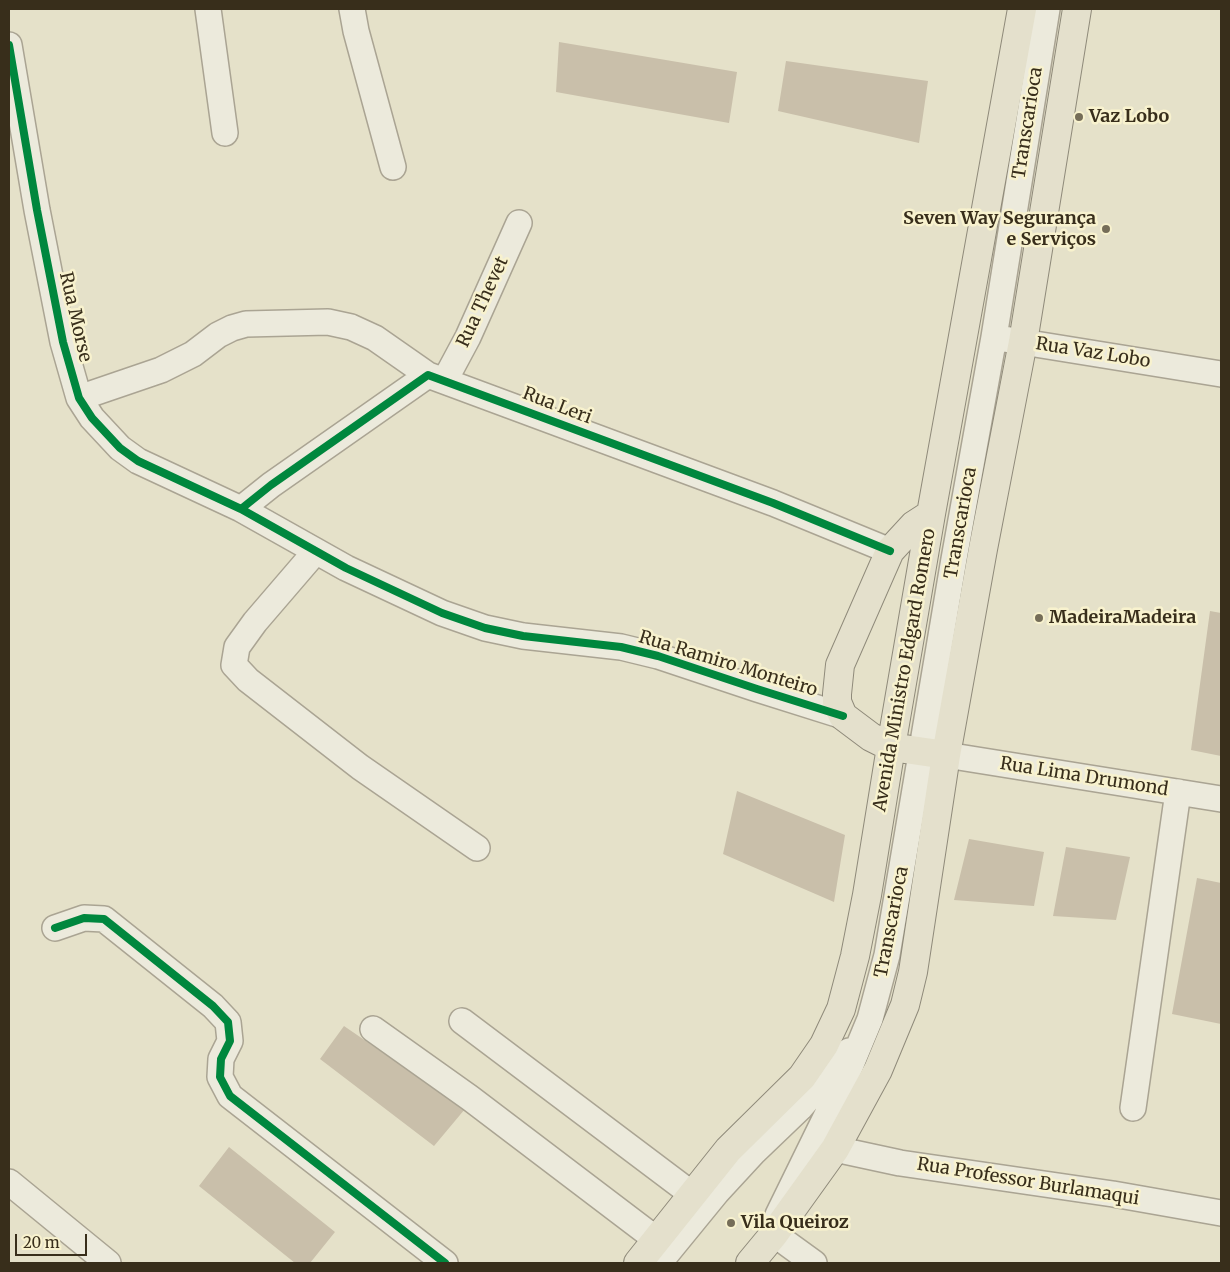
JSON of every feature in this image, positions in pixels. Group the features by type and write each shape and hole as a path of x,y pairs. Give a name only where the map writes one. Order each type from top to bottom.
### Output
{"main road":[{"name":"Avenida Ministro Edgard Romero","path":"638,1263 658,1251 693,1195 728,1150 802,1077 824,1045 841,1009 855,956 867,895 931,514 1022,9"},
{"path":"750,1263 774,1234 835,1149 878,1070 905,1005 913,972 922,915 934,753 983,549 1023,342 1077,9"},
{"path":"931,514 914,525 890,551 840,665 837,702 843,716 871,737 891,747 934,753"}],"street":[{"path":"208,9 225,134"},
{"path":"352,9 356,31 393,168"},
{"name":"Transcarioca","path":"737,1263 779,1213 848,1072 877,997 934,753 954,559 994,337 1047,9"},
{"name":"Rua Morse","path":"9,44 52,291 63,342 80,398 92,418 120,448 138,461 241,509"},
{"name":"Rua Thevet","path":"437,377 468,337 519,223"},
{"name":"Rua Leri","path":"80,398 161,370 193,354 218,335 232,328 246,324 328,322 351,327 375,338 437,377 773,503 890,551"},
{"name":"Rua Vaz Lobo","path":"964,332 1221,374"},
{"path":"241,509 271,485 437,377"},
{"name":"Rua Ramiro Monteiro","path":"241,509 346,568 442,612 485,628 523,636 621,646 658,656 843,716"},
{"path":"316,551 255,622 237,646 234,665 248,680 360,767 478,848"},
{"name":"Rua Lima Drumond","path":"934,753 1221,799"},
{"path":"1133,1108 1178,792"},
{"path":"55,928 84,918 104,919 213,1006 228,1022 230,1041 221,1059 220,1077 230,1096 445,1263"},
{"path":"462,1021 693,1195"},
{"path":"373,1029 470,1098 658,1251"},
{"name":"Transcarioca","path":"658,1251 753,1153 800,1108 864,1034"},
{"name":"Rua Professor Burlamaqui","path":"835,1149 900,1163 1113,1194 1221,1213"},
{"path":"9,1182 108,1263"},
{"path":"774,1234 814,1263"}],"building":[{"path":"559,42 737,72 729,123 556,92"},
{"path":"786,61 928,81 919,143 778,111"},
{"path":"1210,611 1221,613 1221,756 1191,750"},
{"path":"737,791 845,835 834,902 723,854"},
{"path":"969,839 1044,852 1034,906 954,900"},
{"path":"1066,847 1130,857 1116,920 1053,916"},
{"path":"1197,878 1221,883 1221,1024 1172,1014"},
{"path":"344,1026 465,1109 434,1146 320,1059"},
{"path":"229,1147 335,1232 310,1263 295,1263 199,1186"}],"cycle path":[{"path":"9,45 37,210 63,342 79,398 92,418 120,448 138,461 241,509 346,568 442,613 485,628 523,636 621,647 658,656 843,716"},
{"path":"241,509 271,485 428,375 773,503 890,551"},
{"path":"55,928 84,918 104,919 213,1006 228,1022 230,1041 221,1059 220,1077 230,1096 445,1263"}],"place":[{"name":"Vaz Lobo","path":"1079,117"},
{"name":"Seven Way Segurança e Serviços","path":"1106,229"},
{"name":"MadeiraMadeira","path":"1039,618"},
{"name":"Vila Queiroz","path":"731,1223"}]}
